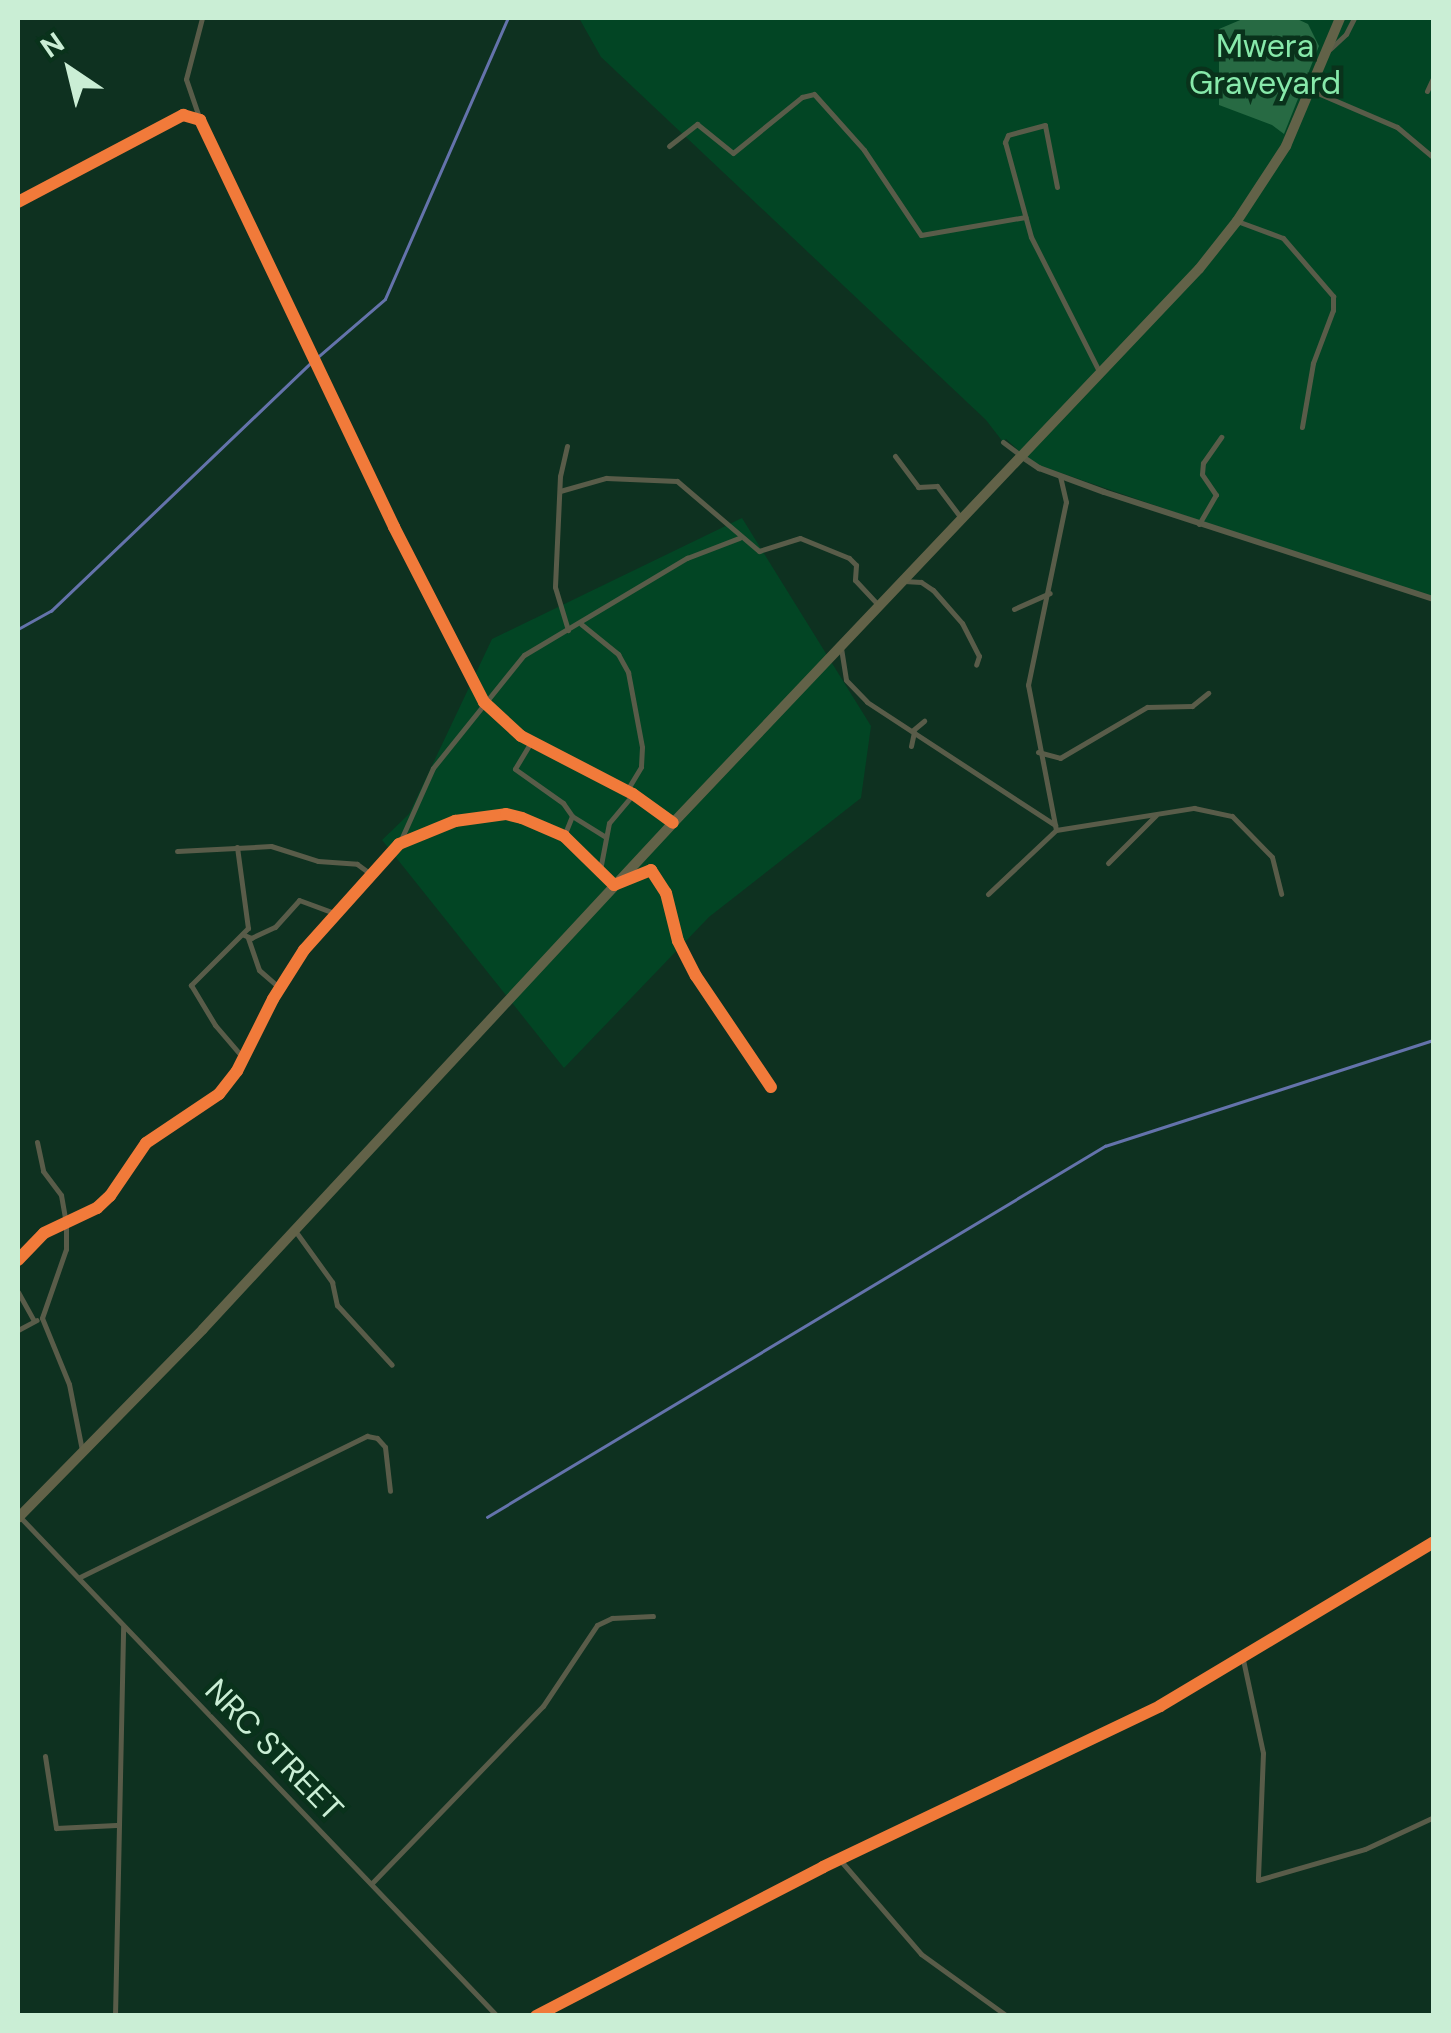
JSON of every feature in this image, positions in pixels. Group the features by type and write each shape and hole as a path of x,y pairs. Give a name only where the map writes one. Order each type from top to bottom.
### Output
{"highway":[{"path":"18,1517 83,1456 673,823 1100,373 1238,221 1286,146 1313,91 1340,18"}],"street":[{"path":"202,18 188,65 190,97 394,527 484,702 531,742 629,792 673,823"},
{"path":"1330,50 1344,37 1354,18"},
{"path":"1427,91 1434,76"},
{"path":"1313,91 1398,127 1434,158"},
{"path":"670,146 697,124 732,153 802,96 814,94 864,150 921,235 1024,218"},
{"path":"18,202 183,115 190,97"},
{"path":"183,115 200,120"},
{"path":"1057,187 1046,125 1008,135 1005,142 1024,218 1040,258 1100,373"},
{"path":"1238,221 1283,238 1333,296 1333,310 1314,363 1302,427"},
{"path":"1199,524 1216,496 1202,474 1203,463 1221,437"},
{"path":"1003,442 1060,476 1434,599"},
{"path":"567,446 560,491 555,594 568,630"},
{"path":"895,456 918,487 938,486 961,518"},
{"path":"1055,827 1028,685 1066,502 1060,476"},
{"path":"560,491 595,479 672,480 739,538 759,550 792,540 812,540 832,554 854,562 855,580 878,606"},
{"path":"18,1260 44,1233 110,1196 146,1143 205,1106 230,1081 304,950 399,844 423,784 524,655 687,558 739,538"},
{"path":"902,581 921,582 933,590 962,622 979,656 976,665"},
{"path":"1014,610 1050,593"},
{"path":"581,624 618,654 628,672 642,748 641,767 609,823 600,870"},
{"path":"841,645 846,680 867,702 1055,827"},
{"path":"1038,752 1060,758 1147,707 1192,706 1208,692"},
{"path":"911,746 913,732 924,720"},
{"path":"531,742 514,770 560,800 572,816 605,837"},
{"path":"988,894 1055,827 1194,808 1232,816 1272,856 1281,894"},
{"path":"1108,863 1158,813"},
{"path":"399,844 455,821 506,814 564,836 614,886 631,881 644,870 652,871 666,893 678,941 696,976 771,1088"},
{"path":"564,836 572,816"},
{"path":"177,851 271,846 318,861 357,864 372,875"},
{"path":"237,847 241,903 248,924 246,936 258,970 280,988"},
{"path":"244,1059 215,1025 191,985 228,944 275,927 299,900 337,914"},
{"path":"18,1330 38,1319 66,1249 62,1200 43,1171 36,1142"},
{"path":"295,1230 300,1244 332,1282 338,1305 392,1365"},
{"path":"18,1292 38,1319 70,1384 83,1456"},
{"path":"80,1577 366,1436 377,1438 385,1447 390,1491"},
{"name":"NRC STREET","path":"18,1517 80,1577 122,1626 497,2016"},
{"path":"536,2016 840,1860 1150,1712 1434,1542"},
{"path":"372,1883 543,1706 597,1625 612,1618 654,1616"},
{"path":"114,2016 122,1626"},
{"path":"1242,1656 1263,1760 1258,1880 1366,1849 1434,1817"},
{"path":"45,1756 56,1828 116,1824"},
{"path":"840,1860 921,1954 1007,2016"}],"shaded area":[{"path":"579,18 1433,18 1433,601 1032,463 1006,439 1003,442 986,420 601,57"},
{"path":"742,518 871,726 861,798 709,917 564,1068 382,840 409,814 492,639"}],"green space":[{"name":"Mwera Graveyard","path":"1245,18 1295,18 1308,24 1319,46 1284,134 1272,125 1219,105 1219,29"}],"waterway":[{"path":"319,356 385,299 508,18"},
{"path":"18,629 51,611 312,362"},
{"path":"487,1517 1105,1146 1434,1040"}],"cycle path":[{"path":"18,202 183,115 200,120 394,527 484,702 521,736 633,794 673,823"},
{"path":"18,1260 44,1233 97,1208 110,1196 146,1143 219,1094 237,1071 273,999 304,950 399,844 455,821 506,814 522,818 564,836 614,885 651,870 666,893 678,941 696,976 771,1087"},
{"path":"536,2016 823,1867 1160,1706 1434,1542"}]}
